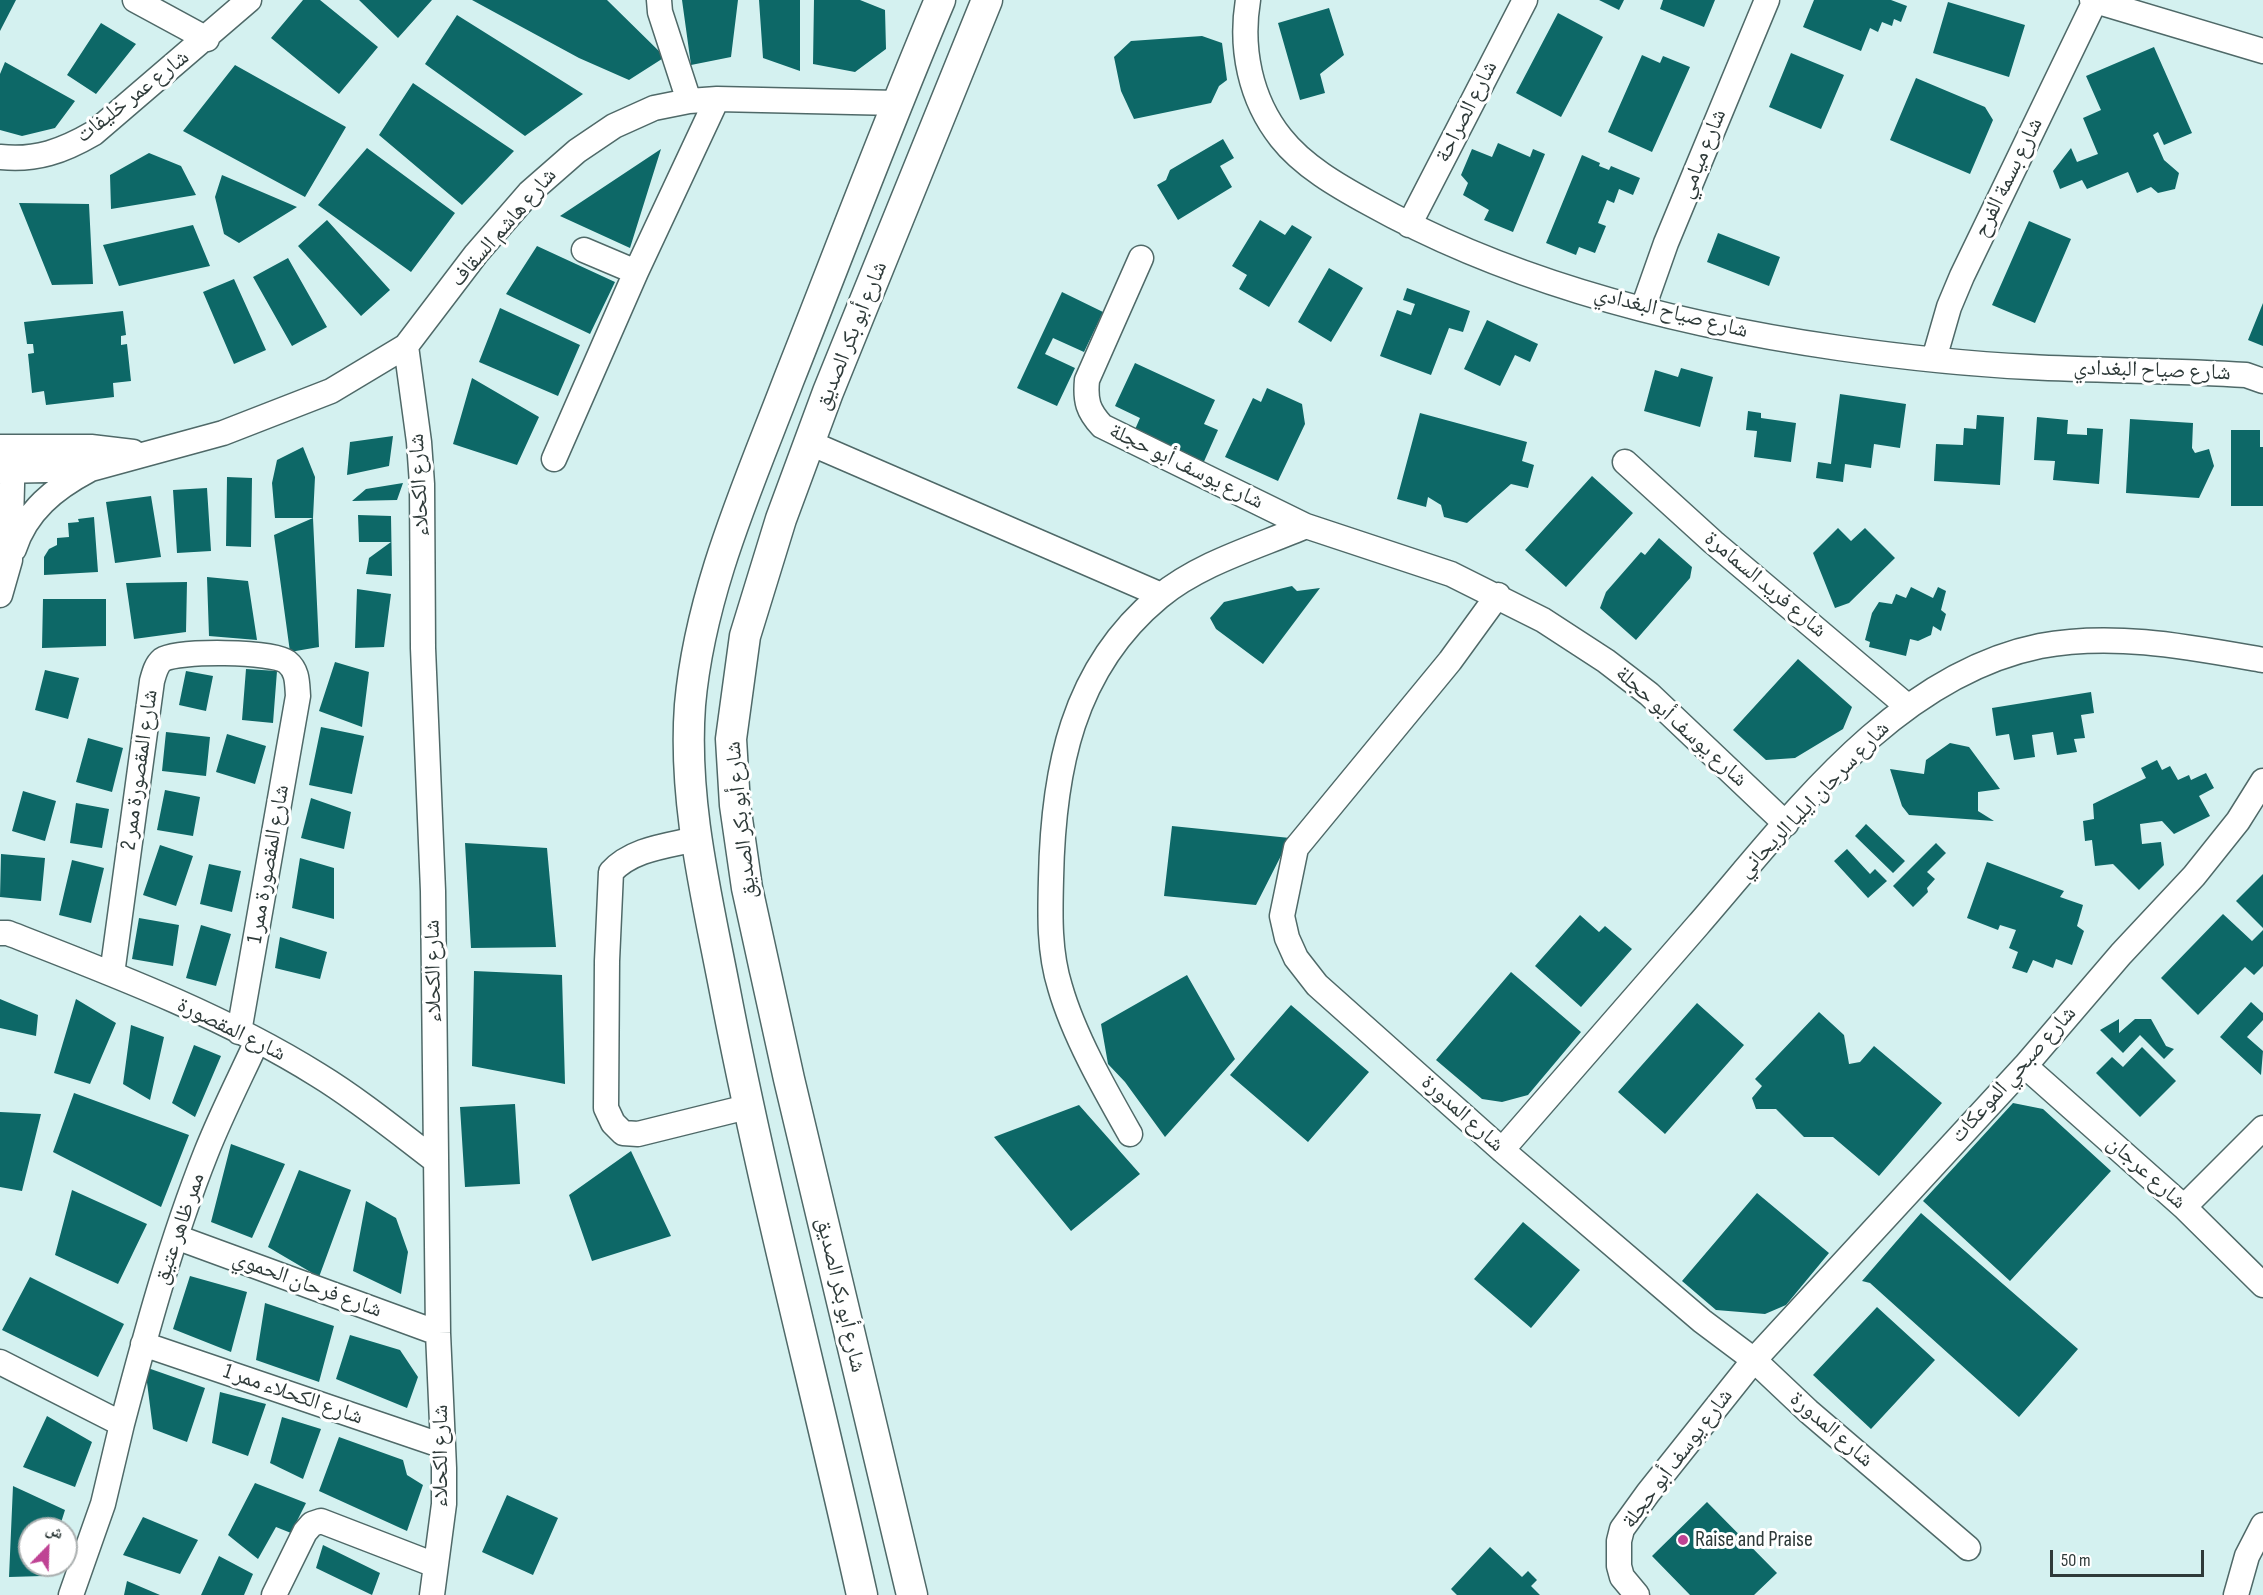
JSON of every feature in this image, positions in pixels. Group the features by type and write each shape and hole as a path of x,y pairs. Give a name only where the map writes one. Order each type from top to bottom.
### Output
{"main road":[{"name":"شارع أبو بكر الصديق","path":"862,1595 747,1107 696,839 690,772 690,706 697,655 728,537 897,103 940,0"},
{"name":"شارع أبو بكر الصديق","path":"912,1595 787,1068 747,888 735,805 731,739 745,636 777,530 987,0"}],"street":[{"path":"135,0 207,39"},
{"name":"شارع عمر خليفات","path":"0,157 20,159 47,156 93,133 207,39 249,0"},
{"path":"659,0 660,12 689,101"},
{"name":"شارع صياح البغدادي","path":"1248,0 1245,32 1252,82 1262,108 1281,139 1307,163 1338,185 1408,225 1488,259 1643,309 1724,329 1775,338 1934,359 2028,367 2257,375"},
{"name":"شارع الصراحة","path":"1408,225 1525,0"},
{"name":"شارع ميامي","path":"1643,309 1666,243 1767,0"},
{"path":"2093,0 2263,51"},
{"name":"شارع بسمة الفرح","path":"1934,359 1946,316 1962,276 2093,0"},
{"path":"554,459 636,272 717,99"},
{"name":"شارع هاشم السقاف","path":"6,471 91,469 223,433 331,391 406,346 476,254 553,170 614,126 654,108 689,101 717,99 897,103"},
{"path":"584,250 636,272"},
{"name":"شارع يوسف أبو حجلة","path":"1142,258 1088,380 1086,399 1089,409 1110,432 1188,466 1306,526 1426,564 1498,595 1543,620 1623,673 1649,694 1786,824"},
{"name":"شارع الكحلاء","path":"406,346 422,484 423,648 433,891 438,1333 444,1504 432,1595"},
{"path":"810,443 1161,595"},
{"path":"6,447 10,560"},
{"name":"شارع هاشم السقاف","path":"6,447 91,447 144,454"},
{"name":"شارع فريد السمامرة","path":"1625,462 1713,542 1907,706"},
{"path":"0,594 16,543 34,511 47,497 91,469"},
{"name":"شارع يوسف أبو حجلة","path":"1130,1134 1108,1095 1060,988 1052,947 1051,850 1062,761 1075,715 1089,683 1118,638 1161,595 1211,566 1306,526"},
{"name":"شارع المدورة","path":"1498,595 1450,661 1296,848 1282,916 1287,938 1296,958 1317,985 1502,1150 1702,1321 1754,1360 1808,1411 1968,1548"},
{"name":"شارع سرحان ايليا الريحاني","path":"1502,1150 1786,824 1869,738 1907,706 1932,690 1982,666 2038,647 2067,642 2097,639 2133,641 2263,660"},
{"name":"شارع المقصورة ممر 2","path":"112,974 152,681 157,666 170,657 189,654 277,657 293,669 297,677 298,696"},
{"name":"شارع المقصورة ممر 1","path":"248,1036 298,696"},
{"name":"شارع صبحي الموعكات","path":"1754,1360 2025,1066 2208,859 2238,821 2263,781"},
{"path":"696,839 637,854 619,864 612,873 607,961 606,1108 613,1124 623,1133 638,1134 747,1107"},
{"name":"شارع المقصورة","path":"3,930 112,974 248,1036 319,1076 436,1161"},
{"name":"ممر ظاهر عتيق","path":"70,1595 103,1504 143,1344 176,1237 248,1036"},
{"name":"شارع عرجان","path":"2025,1066 2184,1207 2263,1285"},
{"path":"2184,1207 2263,1128"},
{"name":"شارع فرحان الحموي","path":"176,1237 438,1333"},
{"name":"شارع الكحلاء ممر 1","path":"143,1344 443,1446"},
{"name":"شارع يوسف أبو حجلة","path":"1637,1595 1622,1577 1619,1566 1622,1529 1754,1360"},
{"path":"0,1362 122,1424"},
{"path":"273,1595 305,1532 312,1524 321,1521 435,1565"},
{"path":"2236,1595 2247,1556 2263,1525"}],"building":[{"path":"0,0 16,0 0,31"},
{"path":"303,0 320,0 378,47 339,94 271,38"},
{"path":"359,0 432,0 398,38"},
{"path":"472,0 607,0 665,57 629,80 579,58"},
{"path":"682,0 738,0 731,57 691,65"},
{"path":"759,0 800,0 800,71 763,58"},
{"path":"814,0 860,0 885,10 886,49 855,72 813,64"},
{"path":"1599,0 1624,0 1619,10"},
{"path":"1663,0 1715,0 1704,27 1660,9"},
{"path":"1814,0 1891,0 1907,6 1901,22 1894,19 1892,26 1882,22 1878,32 1870,28 1861,51 1803,27"},
{"path":"1948,2 2025,25 2009,77 1933,53"},
{"path":"1329,8 1344,55 1320,74 1325,93 1300,100 1278,23"},
{"path":"1558,13 1603,37 1561,117 1516,93"},
{"path":"457,15 583,94 525,136 425,64"},
{"path":"101,23 136,44 96,94 67,75"},
{"path":"1202,36 1222,43 1227,80 1219,86 1211,103 1134,119 1121,91 1114,57 1131,41"},
{"path":"2154,47 2192,133 2164,145 2158,132 2153,135 2164,160 2179,173 2175,189 2158,193 2151,187 2137,193 2128,172 2087,189 2082,180 2060,189 2053,171 2071,148 2077,162 2098,154 2083,118 2101,110 2086,76"},
{"path":"1791,53 1844,75 1821,129 1769,107"},
{"path":"1642,55 1660,63 1663,56 1690,67 1652,152 1608,132"},
{"path":"5,62 75,101 55,128 22,136 0,130 0,74"},
{"path":"235,65 346,127 305,197 183,131"},
{"path":"1916,78 1985,107 1993,120 1970,174 1890,140"},
{"path":"413,83 514,151 462,205 379,135"},
{"path":"1223,139 1234,158 1220,166 1232,187 1178,220 1157,185 1166,180 1170,170"},
{"path":"1498,143 1530,157 1533,149 1545,154 1513,232 1484,220 1489,210 1463,195 1468,183 1461,175 1472,149 1492,157"},
{"path":"367,148 455,213 411,272 318,205"},
{"path":"661,149 630,248 560,216"},
{"path":"149,153 181,166 196,195 111,209 110,175"},
{"path":"1582,155 1609,170 1611,166 1640,178 1633,195 1619,189 1614,203 1607,200 1598,223 1606,226 1595,253 1579,247 1576,255 1546,243"},
{"path":"222,175 297,207 239,243 224,234 215,197"},
{"path":"19,203 89,204 93,284 52,285"},
{"path":"327,220 390,290 361,316 298,246"},
{"path":"1260,220 1285,235 1292,225 1312,237 1269,307 1239,289 1247,275 1232,266"},
{"path":"2029,221 2071,239 2035,323 1992,305"},
{"path":"193,225 210,266 119,286 103,245"},
{"path":"1718,233 1780,257 1769,286 1707,262"},
{"path":"537,246 615,282 590,334 506,294"},
{"path":"288,258 327,327 292,346 253,277"},
{"path":"1329,268 1363,288 1331,342 1298,322"},
{"path":"234,279 266,350 234,364 203,292"},
{"path":"1407,288 1470,311 1463,332 1449,328 1431,375 1380,356 1397,310 1411,315 1415,304 1403,300"},
{"path":"1062,292 1103,312 1084,352 1053,338 1045,354 1075,368 1057,406 1017,388"},
{"path":"2263,303 2263,346 2248,340"},
{"path":"500,308 580,345 558,396 479,362"},
{"path":"123,311 126,335 121,336 121,345 127,344 131,381 113,383 114,397 46,405 44,391 32,393 28,354 34,353 33,344 27,344 24,322"},
{"path":"1487,320 1538,344 1530,362 1515,355 1500,386 1464,369"},
{"path":"1135,363 1215,400 1204,424 1218,430 1202,466 1133,434 1140,418 1115,406"},
{"path":"1681,368 1713,377 1700,427 1644,411 1655,370 1678,377"},
{"path":"472,378 539,417 517,465 453,444"},
{"path":"1267,388 1302,404 1305,424 1278,481 1225,457 1253,398 1261,402"},
{"path":"1840,394 1906,404 1900,448 1874,444 1871,468 1845,464 1843,482 1816,478 1818,462 1831,464"},
{"path":"1748,411 1761,413 1761,418 1796,423 1791,462 1754,457 1757,431 1746,430"},
{"path":"1420,413 1527,442 1522,461 1534,465 1528,488 1511,484 1467,523 1444,517 1441,505 1428,497 1426,507 1397,499"},
{"path":"1977,415 2004,417 2000,485 1934,481 1936,444 1963,445 1964,428 1976,429"},
{"path":"2037,417 2068,420 2067,434 2087,435 2087,428 2103,429 2099,484 2053,480 2055,461 2034,460"},
{"path":"2130,419 2193,423 2192,448 2195,453 2209,449 2214,466 2199,498 2126,493"},
{"path":"2231,430 2260,430 2260,447 2263,447 2263,506 2231,506"},
{"path":"393,436 389,466 347,475 350,442"},
{"path":"303,447 315,477 313,518 275,518 272,483 277,460"},
{"path":"1592,476 1633,513 1566,587 1525,550"},
{"path":"227,477 252,478 251,547 226,546"},
{"path":"403,483 397,500 352,501 366,489"},
{"path":"207,488 211,551 177,553 173,490"},
{"path":"151,496 161,557 115,563 106,502"},
{"path":"358,515 391,516 392,576 366,574 369,558 391,542 359,542"},
{"path":"94,517 98,572 44,575 44,557 49,549 57,545 57,538 69,537 68,523"},
{"path":"313,518 319,647 290,652 274,535"},
{"path":"1838,528 1851,541 1865,528 1895,558 1849,603 1835,608 1813,553"},
{"path":"1659,538 1692,567 1690,578 1636,640 1600,608 1606,592 1641,552 1645,555"},
{"path":"207,577 248,581 257,640 209,636"},
{"path":"187,582 186,632 134,639 126,583"},
{"path":"1292,586 1297,591 1320,588 1263,664 1216,629 1210,618 1224,602"},
{"path":"1911,587 1933,598 1938,587 1946,591 1941,610 1946,614 1941,631 1933,626 1931,635 1918,641 1910,639 1906,656 1869,647 1870,642 1865,640 1872,613 1879,602 1892,604 1896,594 1906,598"},
{"path":"357,589 391,594 384,647 355,648"},
{"path":"43,599 106,599 106,646 42,648"},
{"path":"1798,659 1852,707 1843,729 1795,758 1766,760 1733,730"},
{"path":"335,662 369,672 362,727 319,711"},
{"path":"246,669 277,671 273,723 242,720"},
{"path":"45,670 79,678 68,719 35,710"},
{"path":"186,671 213,676 206,711 179,705"},
{"path":"2091,692 2094,713 2081,715 2085,738 2074,739 2077,752 2057,755 2053,732 2032,735 2035,757 2014,760 2009,734 1996,736 1992,708"},
{"path":"321,727 364,736 352,794 309,785"},
{"path":"166,732 210,737 206,776 162,771"},
{"path":"227,734 266,746 255,784 216,772"},
{"path":"88,738 123,748 112,792 76,782"},
{"path":"1950,743 1969,747 2000,789 1978,792 1978,811 1994,821 1909,815 1902,806 1890,769 1924,774 1926,760"},
{"path":"2157,760 2162,770 2170,766 2178,780 2189,775 2191,780 2206,773 2214,788 2199,796 2210,816 2174,834 2162,821 2140,824 2142,844 2161,842 2164,865 2139,890 2113,864 2095,866 2092,840 2085,841 2083,821 2094,819 2093,804 2146,778 2141,768"},
{"path":"165,790 200,797 193,836 157,830"},
{"path":"23,791 56,801 45,841 12,831"},
{"path":"311,798 351,812 344,849 301,838"},
{"path":"76,803 109,809 102,848 70,843"},
{"path":"1866,824 1905,861 1893,873 1855,836"},
{"path":"1172,826 1290,838 1256,905 1164,896"},
{"path":"465,843 547,848 556,947 471,948"},
{"path":"1936,843 1946,853 1927,872 1935,879 1927,888 1928,892 1913,907 1893,886"},
{"path":"160,845 193,856 176,906 143,895"},
{"path":"1847,849 1870,874 1875,869 1887,881 1868,898 1834,861"},
{"path":"1,854 45,858 41,901 0,897"},
{"path":"300,858 334,868 334,919 292,908"},
{"path":"72,860 104,868 91,923 59,915"},
{"path":"1987,862 2064,891 2060,897 2083,905 2077,926 2084,931 2072,965 2056,959 2053,968 2033,960 2027,973 2012,968 2018,952 2009,948 2016,930 2000,925 1998,930 1967,918"},
{"path":"209,864 241,871 232,912 200,904"},
{"path":"2263,874 2263,928 2236,901"},
{"path":"2223,914 2252,941 2263,930 2263,966 2254,975 2245,967 2198,1015 2161,978"},
{"path":"1580,915 1599,932 1605,926 1632,949 1581,1007 1535,966"},
{"path":"139,918 179,925 173,966 132,959"},
{"path":"201,925 231,934 216,986 186,978"},
{"path":"280,937 327,952 320,979 275,968"},
{"path":"474,971 562,975 565,1084 472,1066"},
{"path":"1511,972 1581,1032 1528,1095 1502,1102 1482,1099 1436,1060"},
{"path":"1187,975 1235,1059 1165,1137 1125,1082 1108,1064 1101,1024"},
{"path":"0,999 38,1015 36,1036 0,1028"},
{"path":"76,999 116,1023 90,1084 54,1073"},
{"path":"2251,1002 2263,1013 2263,1020 2247,1037 2263,1051 2261,1075 2220,1037"},
{"path":"1697,1003 1744,1045 1665,1134 1618,1092"},
{"path":"1291,1005 1369,1072 1308,1142 1230,1075"},
{"path":"1819,1012 1844,1035 1849,1064 1860,1062 1874,1046 1942,1103 1879,1176 1833,1137 1804,1137 1776,1109 1756,1109 1752,1098 1762,1086 1755,1079"},
{"path":"2119,1019 2119,1033 2135,1019 2151,1019 2166,1046 2174,1049 2164,1059 2140,1035 2123,1053 2100,1030"},
{"path":"131,1025 164,1037 150,1100 123,1084"},
{"path":"194,1045 221,1056 195,1117 172,1103"},
{"path":"2142,1047 2176,1081 2140,1117 2096,1073 2112,1057 2123,1067"},
{"path":"74,1093 189,1135 161,1207 53,1152"},
{"path":"2013,1103 2043,1109 2111,1171 2010,1281 1923,1201"},
{"path":"515,1104 520,1184 465,1187 460,1107"},
{"path":"1079,1105 1140,1174 1071,1231 994,1137"},
{"path":"0,1112 41,1114 22,1191 0,1187"},
{"path":"231,1144 285,1164 252,1238 211,1222"},
{"path":"631,1151 671,1236 592,1261 569,1195"},
{"path":"299,1170 351,1190 319,1277 268,1247"},
{"path":"72,1190 147,1224 118,1284 55,1255"},
{"path":"1757,1193 1829,1253 1786,1305 1765,1314 1716,1310 1682,1281"},
{"path":"366,1201 396,1218 408,1252 401,1294 353,1271"},
{"path":"1921,1213 2078,1349 2019,1417 1870,1283 1862,1281"},
{"path":"1523,1222 1580,1270 1531,1328 1474,1279"},
{"path":"190,1276 247,1292 231,1352 173,1329"},
{"path":"30,1277 124,1324 98,1377 2,1330"},
{"path":"265,1303 334,1326 319,1382 256,1360"},
{"path":"1877,1307 1935,1360 1871,1429 1813,1375"},
{"path":"350,1335 400,1350 418,1377 407,1408 336,1379"},
{"path":"145,1367 205,1388 187,1442 153,1429"},
{"path":"220,1392 266,1404 248,1456 212,1443"},
{"path":"47,1416 92,1442 75,1487 23,1467"},
{"path":"282,1417 321,1429 303,1479 270,1463"},
{"path":"339,1437 403,1460 407,1475 423,1485 407,1531 319,1491"},
{"path":"255,1483 306,1503 291,1533 276,1527 258,1559 228,1535"},
{"path":"13,1486 65,1510 63,1517 18,1517 18,1577 9,1577"},
{"path":"507,1495 558,1518 533,1575 482,1552"},
{"path":"1707,1502 1777,1573 1754,1595 1690,1595 1652,1556"},
{"path":"143,1517 198,1540 180,1574 123,1555"},
{"path":"323,1545 380,1573 372,1595 316,1568"},
{"path":"1490,1547 1522,1577 1528,1571 1537,1580 1531,1586 1540,1595 1457,1595 1451,1589"},
{"path":"219,1556 253,1574 244,1595 201,1595"},
{"path":"127,1581 160,1595 124,1595"}],"place":[{"name":"Raise and Praise","path":"1683,1540"}]}
